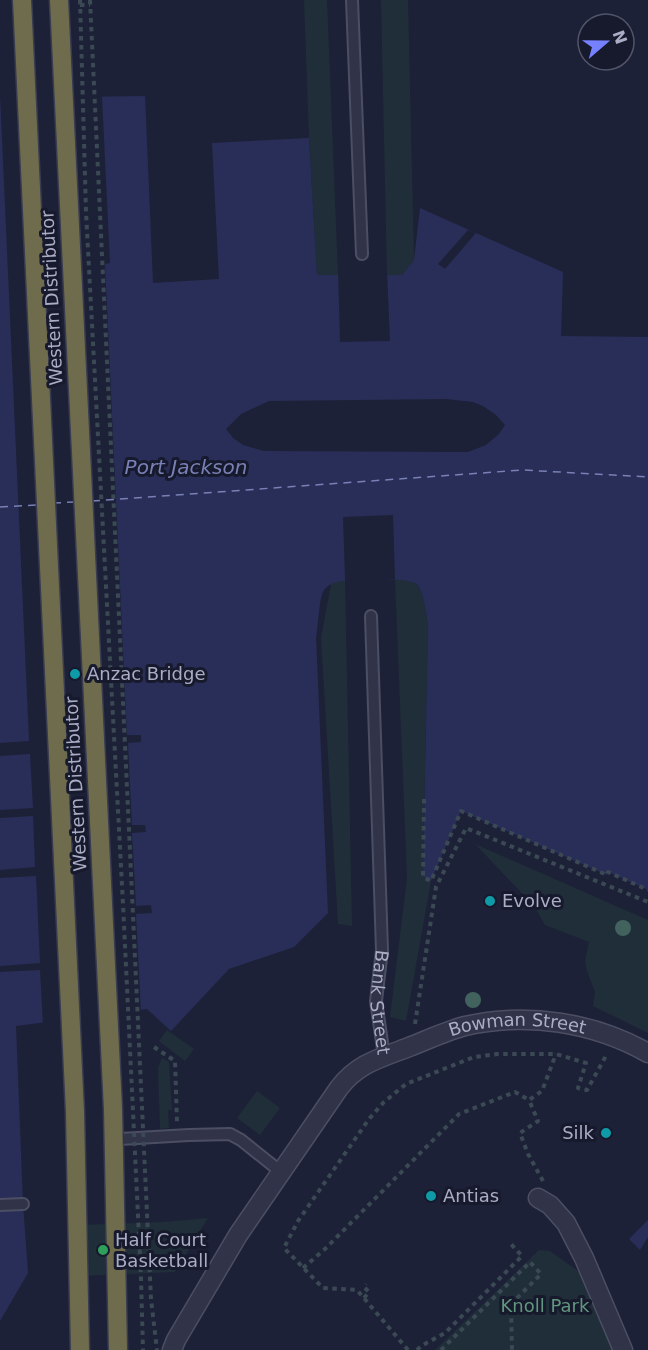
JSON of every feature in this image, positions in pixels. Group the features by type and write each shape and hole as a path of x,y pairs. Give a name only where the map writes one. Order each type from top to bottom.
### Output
{"highway":[{"name":"Western Distributor","path":"22,0 75,1112 80,1350"},
{"name":"Western Distributor","path":"59,0 113,1109 118,1350"}],"street":[{"name":"Bowman Street","path":"384,1056 464,1027 511,1020 569,1024 615,1037 648,1053"},
{"name":"Bank Street","path":"172,1350 238,1235 347,1077 384,1056"},
{"path":"538,1198 550,1205 566,1223 584,1258 623,1350"}],"lane":[{"path":"352,0 362,254"},
{"name":"Bank Street","path":"371,616 381,950 376,1001 384,1056"},
{"path":"120,1139 230,1134 281,1172"},
{"path":"0,1205 24,1204"}],"path":[{"path":"143,1350 123,904 86,212 80,3 90,2 150,1275 157,1350"},
{"path":"424,800 423,877 431,881 461,811 648,890"},
{"path":"417,1044 415,1029 436,887 466,828 648,902"},
{"path":"154,1047 175,1061 178,1135"},
{"path":"408,1350 357,1290 323,1288 284,1248 298,1221 369,1119 384,1102 406,1084 474,1057 498,1054 556,1054 586,1063 578,1088 587,1090 607,1053"},
{"path":"529,1100 542,1091 556,1054"},
{"path":"303,1268 325,1249 459,1113 515,1092 529,1100 538,1121 520,1133 528,1154"},
{"path":"417,1350 445,1333 522,1256 511,1244"},
{"path":"441,1350 530,1262 541,1274 511,1304 512,1350"},
{"path":"364,1298 369,1292 364,1287 366,1284"}],"green space":[{"path":"304,0 327,0 338,275 317,275"},
{"path":"381,0 408,0 414,260 402,275 387,275"},
{"path":"395,579 410,581 420,590 428,624 423,877 431,881 406,1021 390,1017 407,878"},
{"path":"345,581 352,926 338,924 321,638 331,584"},
{"path":"475,844 648,920 648,1033 593,1006 595,992 585,961 589,942 545,925 535,907"},
{"path":"167,1030 194,1049 185,1061 159,1041"},
{"path":"162,1058 169,1062 172,1110 168,1110 169,1128 160,1129 158,1068"},
{"path":"257,1091 280,1108 260,1135 237,1118"},
{"path":"208,1218 175,1272 81,1276 80,1225"},
{"name":"Knoll Park","path":"539,1250 550,1251 578,1271 612,1350 435,1350"}],"water":[{"name":"Port Jackson","path":"145,96 153,283 219,279 212,143 309,138 317,275 402,275 414,260 420,208 563,272 561,336 648,337 648,890 608,872 607,875 461,811 431,881 423,877 428,624 423,597 416,584 402,580 354,580 329,585 322,596 316,638 328,913 294,947 229,969 171,1031 147,1009 16,1026 28,1273 0,1321 0,98"},
{"path":"648,1220 648,1237 640,1250 629,1239"}],"pier":[{"name":"Anzac Bridge","path":"97,94 97,96 102,96 110,263 105,264 127,735 141,735 141,742 128,743 132,825 145,825 146,832 132,833 136,906 151,905 152,913 136,914 141,1013 43,1025 40,970 0,972 0,966 40,963 36,876 0,878 0,870 35,867 33,816 0,818 0,810 33,808 30,754 0,756 0,743 29,741 0,95"},
{"path":"468,230 476,233 445,269 438,264"},
{"path":"338,272 387,272 390,341 340,342"},
{"path":"446,399 473,402 483,406 505,425 499,434 486,445 468,452 264,451 243,445 226,429 241,414 269,401"},
{"path":"393,515 395,579 345,581 343,517"}],"ferry route":[{"path":"92,501 523,470 648,477"},
{"path":"53,503 75,502"},
{"path":"0,507 36,505"}],"place":[{"name":"Anzac Bridge","path":"75,674"},
{"name":"Evolve","path":"490,901"},
{"name":"Silk","path":"606,1133"},
{"name":"Antias","path":"431,1196"},
{"name":"Half Court Basketball","path":"103,1250"}]}
